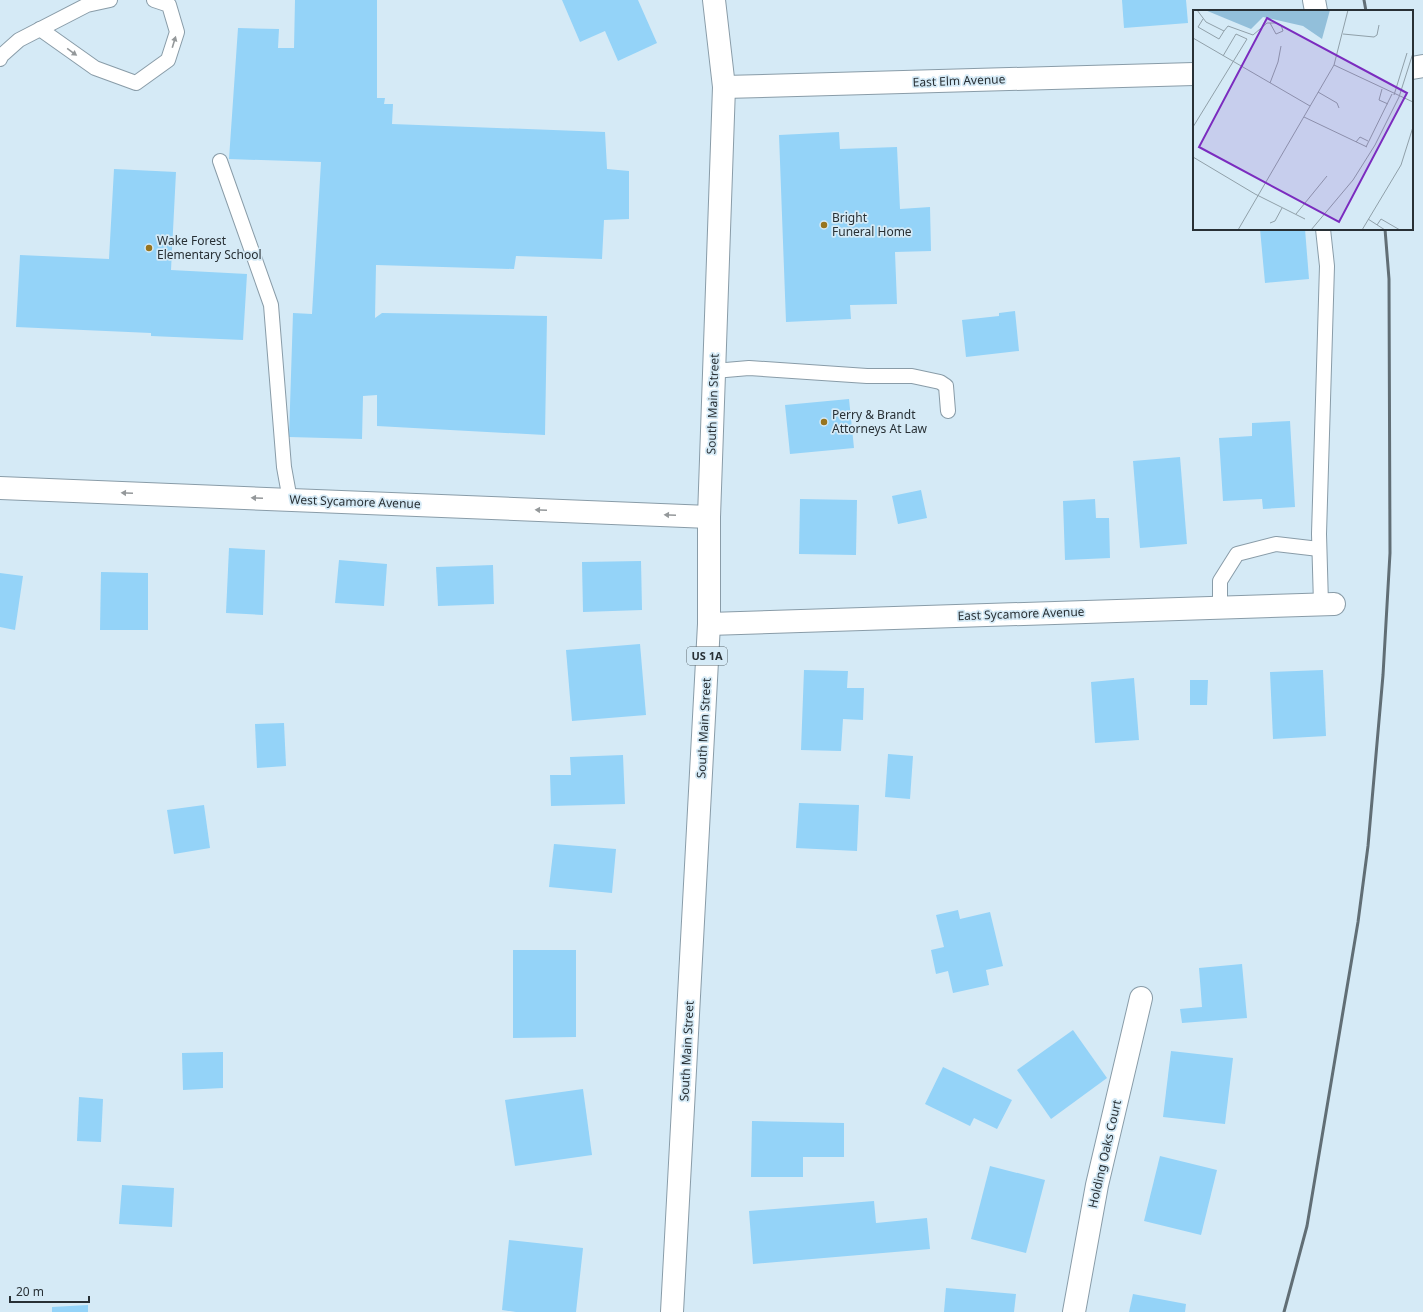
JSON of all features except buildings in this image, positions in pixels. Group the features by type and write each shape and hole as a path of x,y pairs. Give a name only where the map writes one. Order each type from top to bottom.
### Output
{"street":[{"name":"South Main Street","path":"672,1312 709,624 709,516 724,87 714,0"},
{"path":"1314,0 1316,10"},
{"path":"1413,68 1423,66"},
{"name":"East Elm Avenue","path":"724,87 1193,74"},
{"name":"West Sycamore Avenue","path":"0,488 709,516"},
{"name":"East Sycamore Avenue","path":"709,624 1327,604"},
{"name":"Holding Oaks Court","path":"1074,1312 1098,1185 1141,998"}],"lane":[{"path":"0,59 1,56 19,40 87,5 110,0"},
{"path":"40,29 94,68 136,82 168,60 177,32 169,4 154,0"},
{"path":"220,162 271,305 284,467 290,500"},
{"path":"1323,230 1327,266 1319,549 1327,604"},
{"path":"714,371 749,368 868,376 912,376 940,382 946,386 948,411"},
{"path":"1220,608 1220,581 1236,554 1276,544 1319,549"}],"railway":[{"path":"1364,0 1366,10"},
{"path":"1284,1312 1307,1226 1358,922 1368,846 1383,675 1390,553 1389,279 1385,230"}],"place":[{"name":"Bright Funeral Home","path":"824,225"},
{"name":"Wake Forest Elementary School","path":"149,248"},
{"name":"Perry & Brandt Attorneys At Law","path":"824,422"}]}
